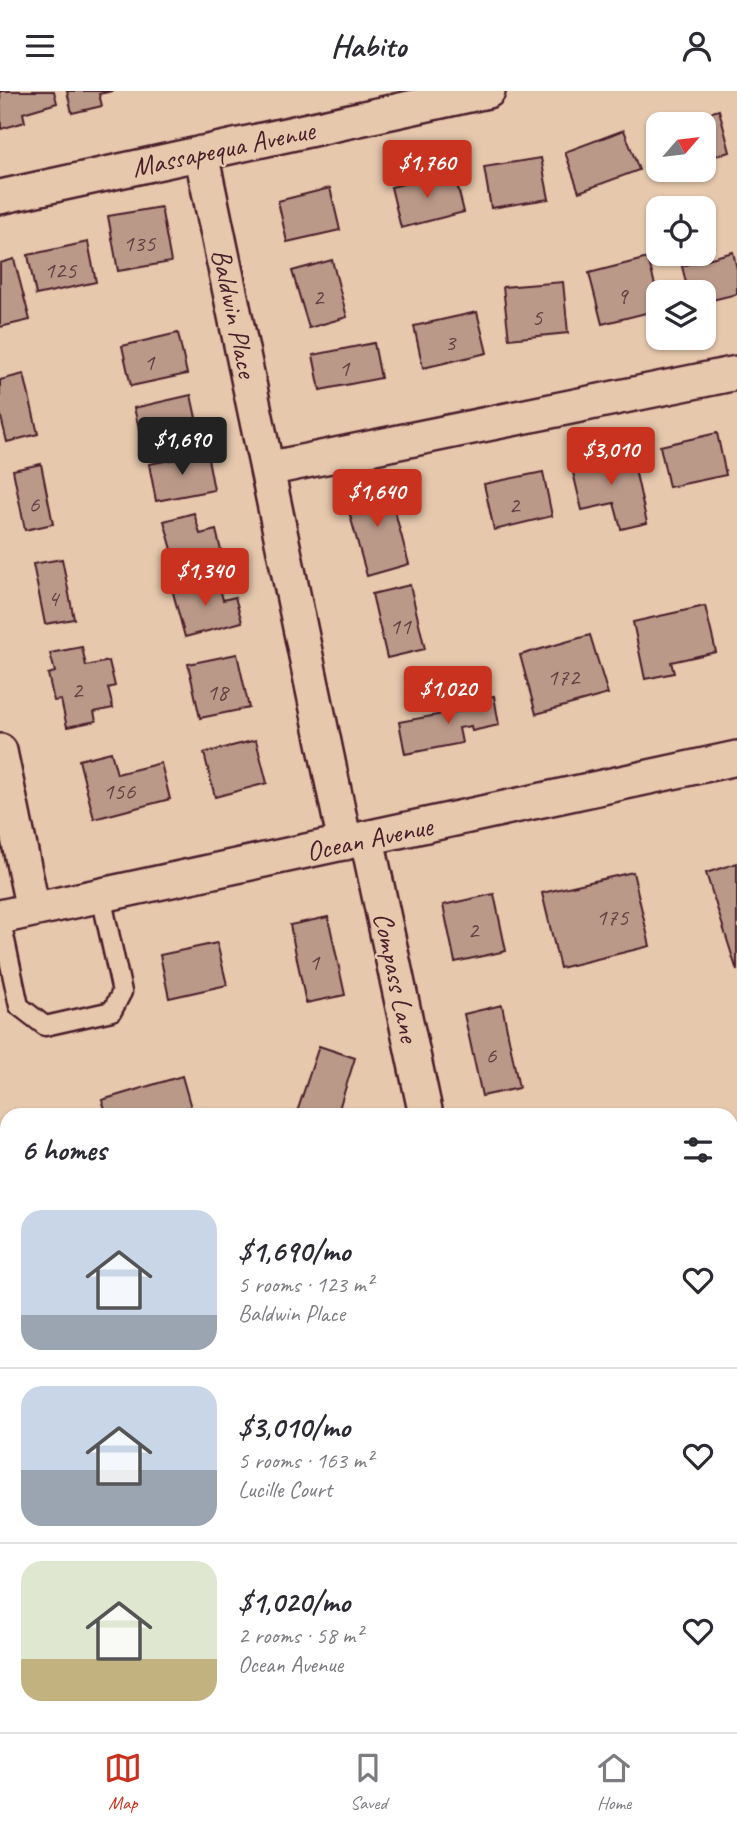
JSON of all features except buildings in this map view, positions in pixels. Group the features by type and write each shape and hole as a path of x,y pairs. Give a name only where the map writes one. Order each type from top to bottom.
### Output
{"street":[{"name":"Massapequa Avenue","path":"0,197 488,91"},
{"name":"Baldwin Place","path":"201,153 267,469 356,841"},
{"path":"267,469 737,373"},
{"path":"0,751 33,911"},
{"name":"Ocean Avenue","path":"0,917 737,758"},
{"name":"Compass Lane","path":"356,841 424,1108"}],"lane":[{"path":"0,917 19,1006 45,1026 112,1011 122,992 101,896"}]}
